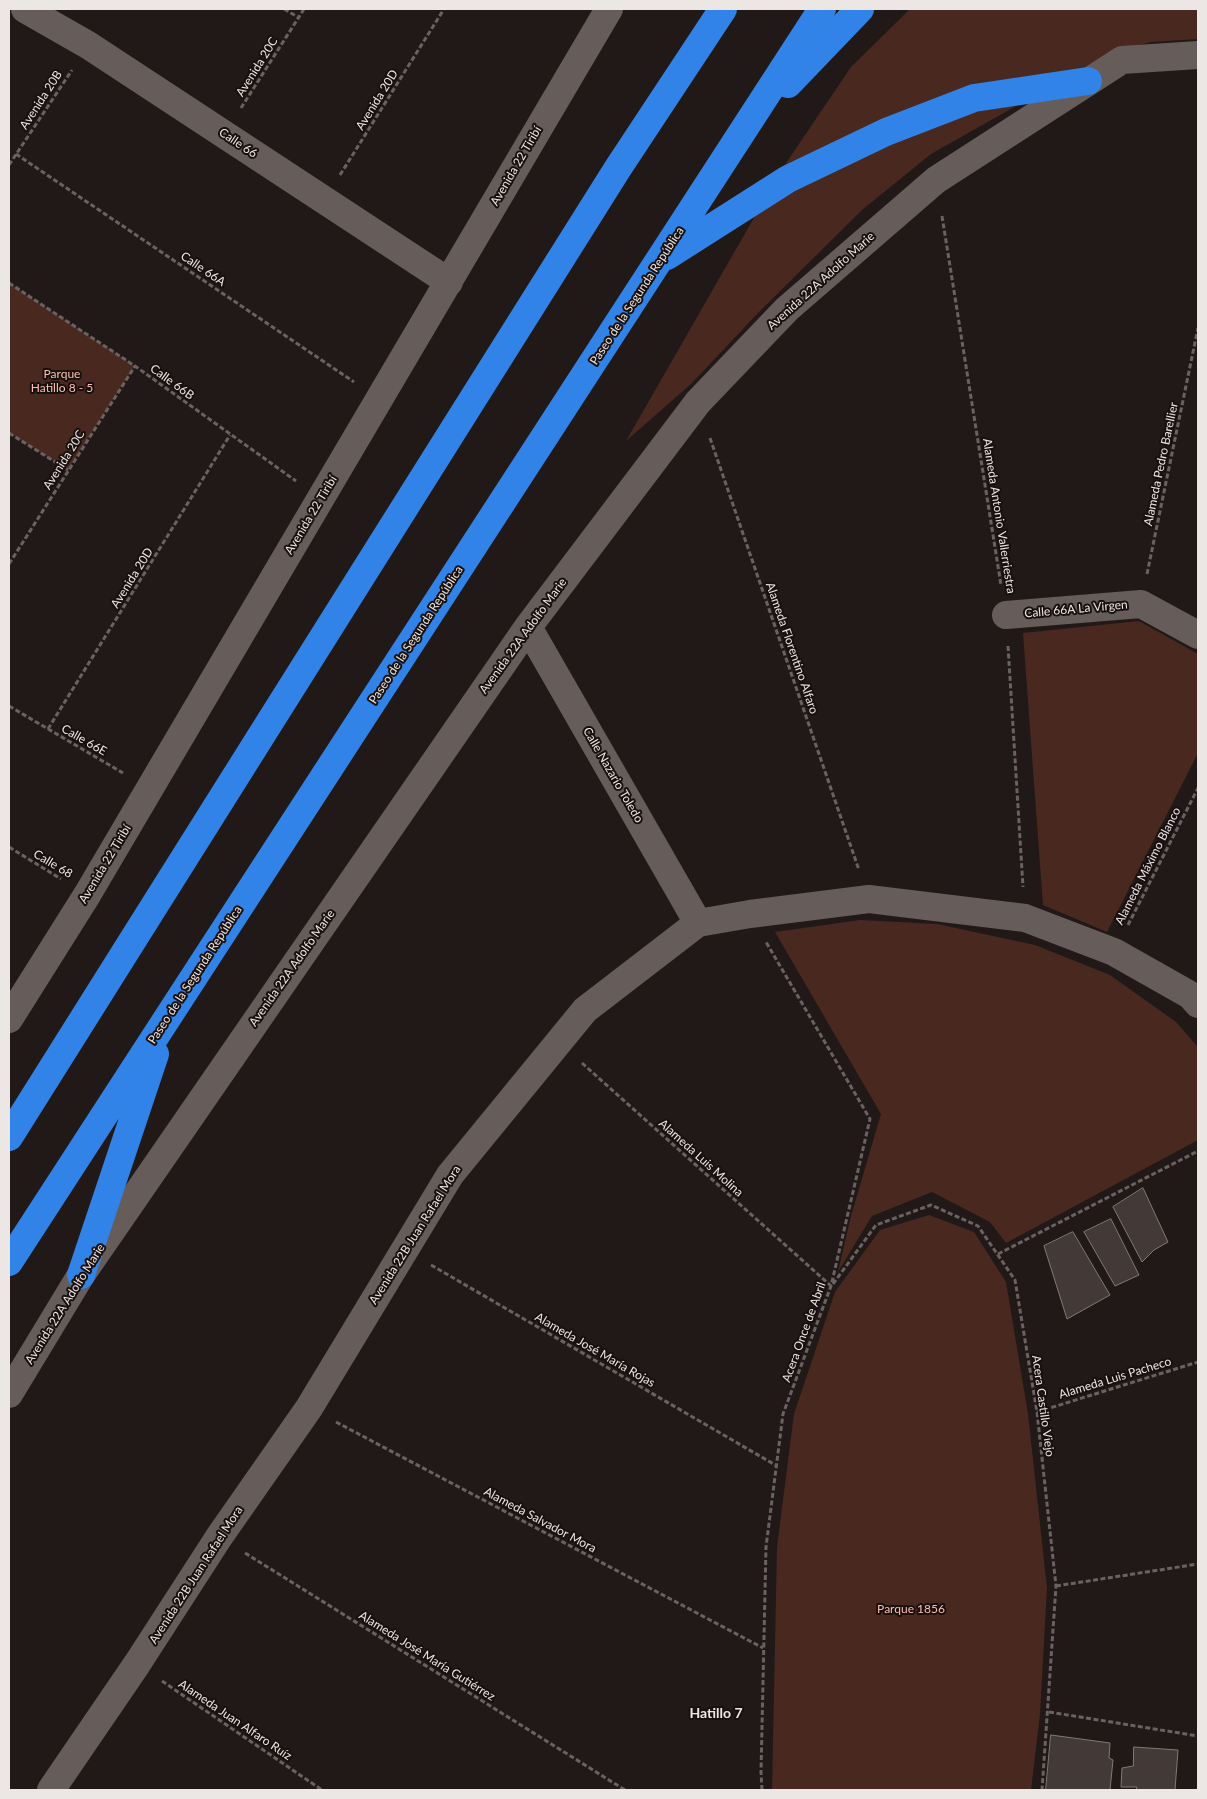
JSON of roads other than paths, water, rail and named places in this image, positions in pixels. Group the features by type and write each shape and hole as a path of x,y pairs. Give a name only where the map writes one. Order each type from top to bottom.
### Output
{"highway":[{"path":"9,1137 618,168 723,9"},
{"name":"Paseo de la Segunda República","path":"9,1262 822,9"},
{"path":"744,130 860,9"},
{"path":"660,261 788,179 886,132 974,98 1088,81"},
{"path":"81,1275 168,1016"}],"street":[{"name":"Calle 66","path":"25,9 88,45 449,282"},
{"name":"Avenida 22 Tiribí","path":"9,1019 87,895 609,9"},
{"name":"Avenida 22A Adolfo Marie","path":"9,1394 81,1275 528,627 698,402 787,309 936,180 1122,60 1198,55"},
{"name":"Calle 66A La Virgen","path":"1006,615 1141,604 1198,636"},
{"name":"Calle Nazario Toledo","path":"528,627 698,923"},
{"name":"Avenida 22B Juan Rafael Mora","path":"51,1790 137,1664 219,1536 309,1408 450,1175 585,1010 698,923 869,898 1025,918 1114,952 1190,995 1198,1004"}],"district":[{"name":"Hatillo 7","path":"716,1713"}],"park label":[{"name":"Parque Hatillo 8 - 5","path":"62,381"},
{"name":"Parque 1856","path":"911,1609"}]}
